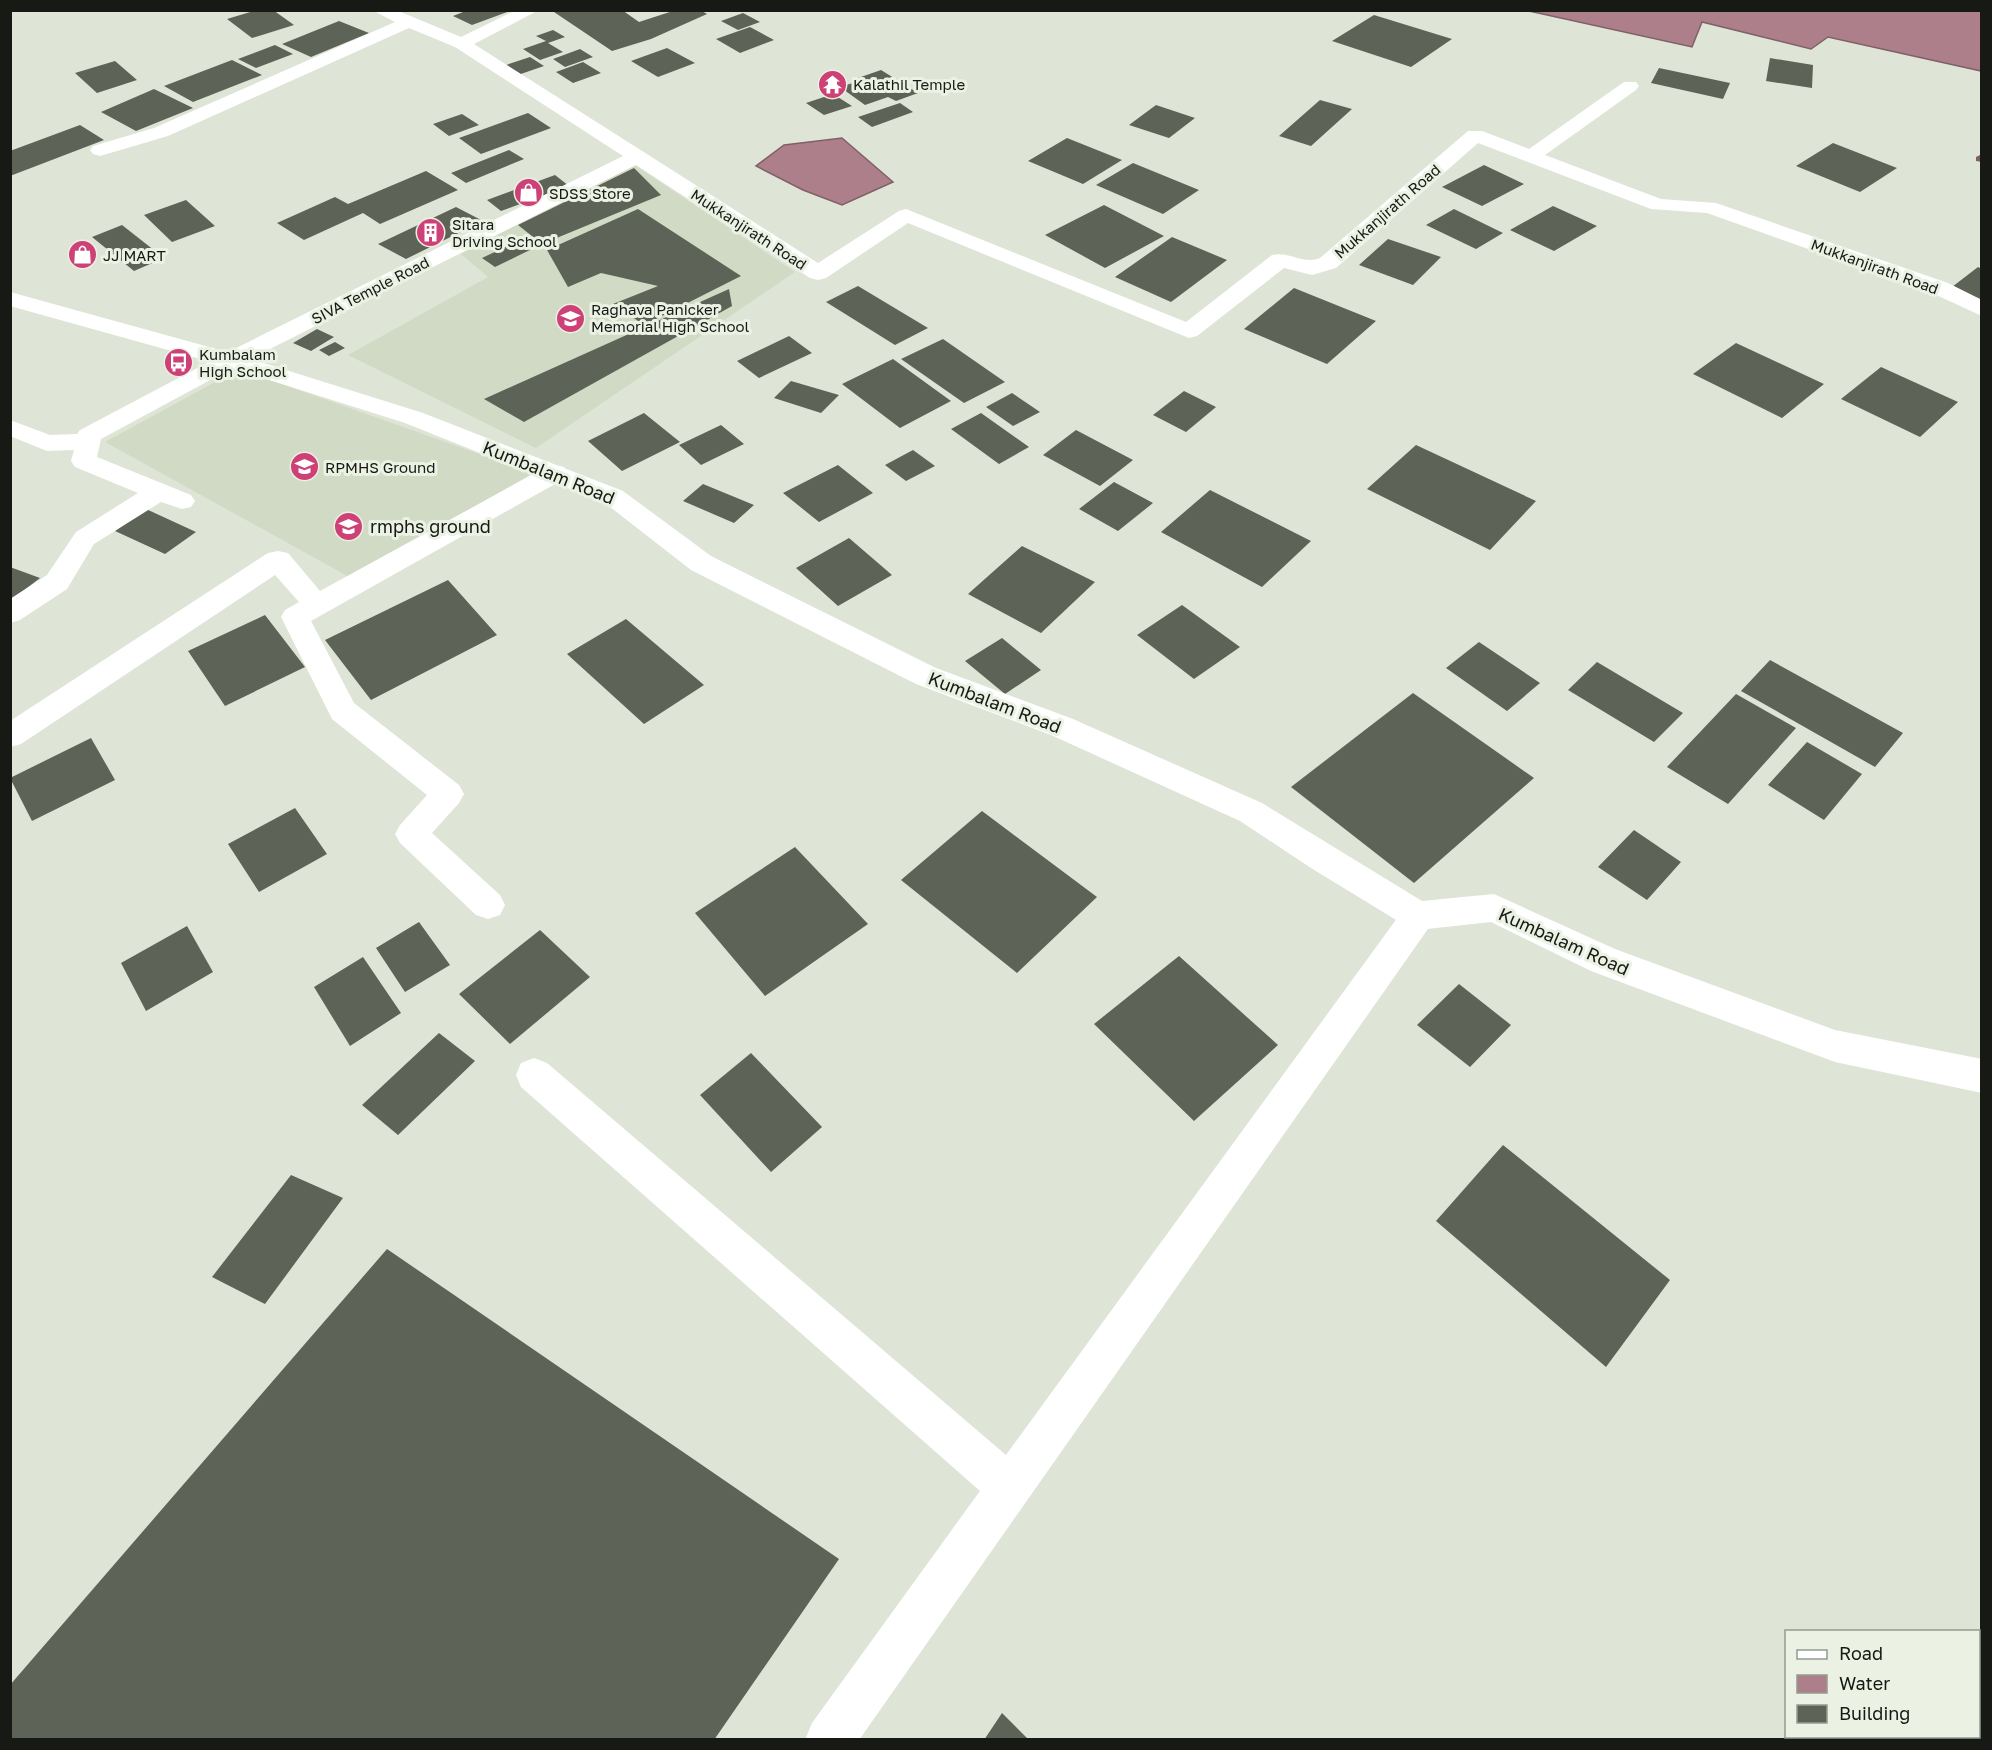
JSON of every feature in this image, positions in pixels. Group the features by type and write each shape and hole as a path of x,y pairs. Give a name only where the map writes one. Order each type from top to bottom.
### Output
{"street":[{"path":"380,10 460,43 638,156"},
{"path":"460,43 531,10"},
{"path":"100,150 161,132 409,22"},
{"path":"1531,156 1630,86"},
{"name":"Mukkanjirath Road","path":"638,156 818,273 906,214 1189,331 1280,260 1312,269 1328,263 1474,135 1658,205 1709,207 1940,288 1982,309"},
{"name":"SIVA Temple Road","path":"88,442 89,435 230,360 638,156"},
{"name":"Kumbalam Road","path":"10,299 230,360 414,418 614,497 701,563 926,676 1062,727 1251,812 1323,859 1418,916 1494,908 1603,960 1835,1046 1982,1076"},
{"path":"10,427 47,442 88,442 84,461 170,497 85,538 57,582 10,613"},
{"path":"488,905 411,834 448,794 343,711 295,617 555,473"},
{"path":"10,736 278,560 317,605"},
{"path":"829,1740 1418,916"},
{"path":"534,1075 1010,1487"}],"shaded area":[{"name":"Raghava Panicker Memorial High School","path":"633,164 795,272 536,448 348,355 488,277 461,254"},
{"name":"rmphs ground","path":"239,369 533,473 351,578 105,442"}],"water":[{"path":"1529,11 1981,11 1981,71 1828,37 1811,49 1702,22 1692,47"},
{"path":"842,138 893,182 842,205 803,190 756,166 784,145"}],"building":[{"path":"257,10 273,10 294,25 252,38 227,19"},
{"path":"468,10 510,11 472,25 453,16"},
{"path":"559,10 622,10 639,22 676,10 700,10 707,14 651,39 612,51 554,12"},
{"path":"743,13 760,22 738,30 721,21"},
{"path":"1374,15 1452,39 1411,67 1332,41"},
{"path":"339,21 369,33 311,57 282,44"},
{"path":"750,27 774,40 740,53 716,39"},
{"path":"553,30 565,37 548,43 563,52 540,60 523,49 546,41 536,36"},
{"path":"275,45 293,54 256,68 238,59"},
{"path":"667,48 695,63 658,77 631,61"},
{"path":"580,49 593,57 565,67 553,59"},
{"path":"530,57 544,66 515,76 500,67"},
{"path":"1770,58 1813,65 1812,88 1766,81"},
{"path":"232,60 262,75 193,102 164,86"},
{"path":"115,61 137,80 97,93 75,73"},
{"path":"583,62 601,73 573,83 556,72"},
{"path":"1659,68 1730,83 1723,99 1651,83"},
{"path":"881,70 918,93 896,101 888,97 865,105 840,87 862,80 858,78"},
{"path":"154,89 193,108 136,131 101,112"},
{"path":"833,94 852,106 824,115 806,103"},
{"path":"1320,100 1352,109 1311,146 1279,136"},
{"path":"900,103 913,112 872,127 858,117"},
{"path":"1156,105 1195,118 1169,138 1129,125"},
{"path":"528,113 551,128 481,154 459,138"},
{"path":"462,114 479,125 449,136 433,124"},
{"path":"80,125 104,140 10,176 10,151"},
{"path":"1067,138 1122,160 1083,184 1028,161"},
{"path":"1833,143 1897,168 1860,192 1796,166"},
{"path":"509,150 524,159 466,183 451,173"},
{"path":"1133,163 1199,190 1163,214 1096,185"},
{"path":"1484,165 1524,184 1482,206 1442,187"},
{"path":"634,168 661,195 542,244 518,225"},
{"path":"426,171 458,190 380,224 363,213 304,240 277,223 335,197 348,204"},
{"name":"SDSS Store","path":"555,175 569,186 501,211 487,200"},
{"path":"186,200 215,226 172,242 144,215"},
{"path":"1104,205 1164,236 1105,268 1045,235"},
{"path":"1553,206 1597,226 1554,251 1510,230"},
{"name":"Sitara Driving School","path":"456,207 483,221 406,259 378,244"},
{"path":"638,209 741,276 644,325 613,304 658,286 601,273 568,287 547,250"},
{"path":"1454,209 1503,233 1476,249 1426,225"},
{"path":"122,225 164,258 134,271 92,237"},
{"path":"1172,237 1227,260 1171,302 1115,277"},
{"path":"1388,239 1441,257 1413,285 1359,265"},
{"path":"520,240 534,248 495,267 482,258"},
{"path":"1978,267 1982,269 1982,300 1952,287"},
{"path":"858,286 928,328 895,345 826,302"},
{"path":"1294,288 1376,321 1327,364 1244,329"},
{"path":"729,289 732,306 524,422 484,399"},
{"path":"317,329 334,337 311,351 293,343"},
{"path":"789,336 812,353 759,378 737,361"},
{"path":"943,339 1005,382 964,403 901,359"},
{"path":"335,342 345,348 329,356 319,350"},
{"path":"1736,343 1824,384 1782,418 1693,374"},
{"path":"893,359 951,401 900,428 842,384"},
{"path":"1881,367 1958,402 1920,437 1841,399"},
{"path":"791,381 839,395 821,413 774,398"},
{"path":"1184,391 1216,407 1186,432 1153,415"},
{"path":"1012,393 1040,412 1013,426 986,407"},
{"path":"644,413 680,442 622,471 588,441"},
{"path":"981,413 1029,447 999,464 951,429"},
{"path":"721,425 744,444 701,465 679,445"},
{"path":"1076,430 1133,460 1100,486 1043,455"},
{"path":"1416,445 1536,501 1490,550 1367,489"},
{"path":"913,450 935,466 906,481 885,465"},
{"path":"838,465 873,493 819,522 783,493"},
{"path":"1114,482 1153,503 1118,531 1079,509"},
{"path":"703,484 754,505 734,523 683,501"},
{"path":"1210,490 1311,541 1262,587 1161,532"},
{"path":"146,509 196,532 165,554 115,531"},
{"path":"849,538 892,575 838,606 796,568"},
{"path":"1022,546 1095,582 1041,633 968,594"},
{"path":"10,567 40,578 10,601"},
{"path":"448,580 497,635 371,700 325,640"},
{"path":"1182,605 1240,647 1194,679 1137,635"},
{"path":"265,615 305,667 225,706 188,651"},
{"path":"626,619 704,685 644,724 567,654"},
{"path":"1002,638 1041,670 1005,694 965,661"},
{"path":"1479,642 1540,683 1507,711 1446,668"},
{"path":"1770,660 1903,733 1875,767 1741,691"},
{"path":"1597,662 1683,713 1654,742 1568,690"},
{"path":"1413,693 1534,778 1414,883 1291,787"},
{"path":"1736,694 1796,728 1728,804 1667,767"},
{"path":"91,738 115,780 32,821 10,778"},
{"path":"1807,742 1862,774 1824,820 1768,785"},
{"path":"295,808 327,854 259,892 228,844"},
{"path":"982,811 1097,897 1017,973 901,880"},
{"path":"1634,830 1681,862 1647,900 1598,867"},
{"path":"795,847 868,924 765,996 695,913"},
{"path":"419,922 450,965 405,992 376,948"},
{"path":"187,926 213,972 146,1011 121,963"},
{"path":"540,930 590,977 510,1044 459,994"},
{"path":"1179,956 1278,1045 1194,1121 1094,1024"},
{"path":"363,957 401,1013 350,1046 314,987"},
{"path":"1459,984 1511,1025 1470,1067 1417,1025"},
{"path":"439,1033 475,1061 398,1135 362,1105"},
{"path":"751,1053 822,1127 771,1172 700,1095"},
{"path":"1503,1145 1670,1280 1606,1367 1436,1221"},
{"path":"291,1175 343,1198 265,1304 212,1277"},
{"path":"387,1249 839,1559 714,1740 10,1740 10,1685"},
{"path":"1002,1713 1029,1740 984,1740"}],"place":[{"name":"Kalathil Temple","path":"832,84"},
{"name":"SDSS Store","path":"528,193"},
{"name":"Sitara Driving School","path":"431,233"},
{"name":"JJ MART","path":"82,255"},
{"name":"Raghava Panicker Memorial High School","path":"570,318"},
{"name":"Kumbalam High School","path":"178,363"},
{"name":"RPMHS Ground","path":"304,467"},
{"name":"rmphs ground","path":"349,526"}]}
